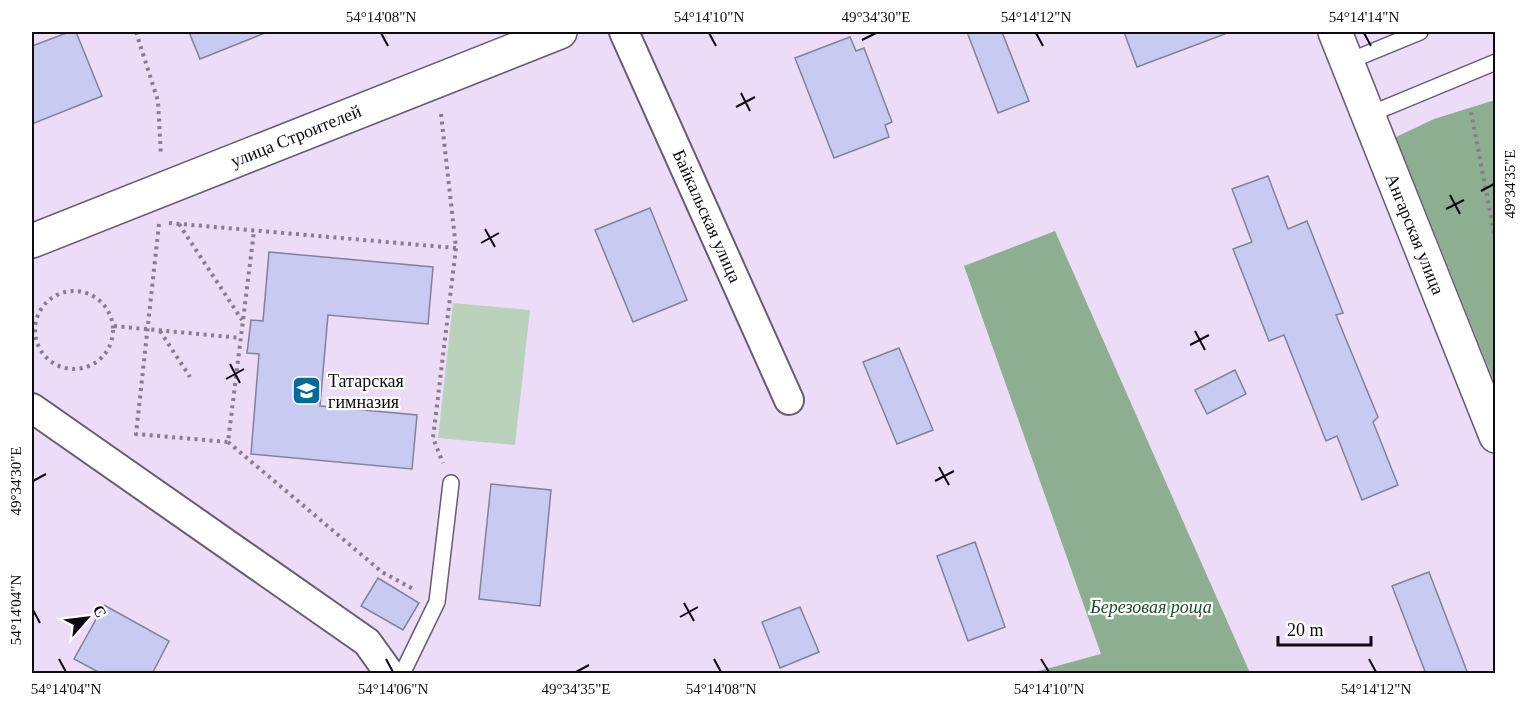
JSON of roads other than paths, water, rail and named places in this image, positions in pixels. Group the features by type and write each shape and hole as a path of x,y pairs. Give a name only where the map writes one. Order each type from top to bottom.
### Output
{"street":[{"name":"улица Строителей","path":"36,235 163,189 560,32"},
{"name":"Байкальская улица","path":"624,32 789,400"},
{"name":"Ангарская улица","path":"1335,32 1496,436"},
{"path":"32,408 367,642 390,674"}],"lane":[{"path":"1347,62 1420,32"},
{"path":"1368,115 1496,62"},
{"path":"402,674 437,602 451,483"}],"place":[{"name":"Татарская гимназия","path":"307,391"}],"park label":[{"name":"Березовая роща","path":"1151,607"}]}
